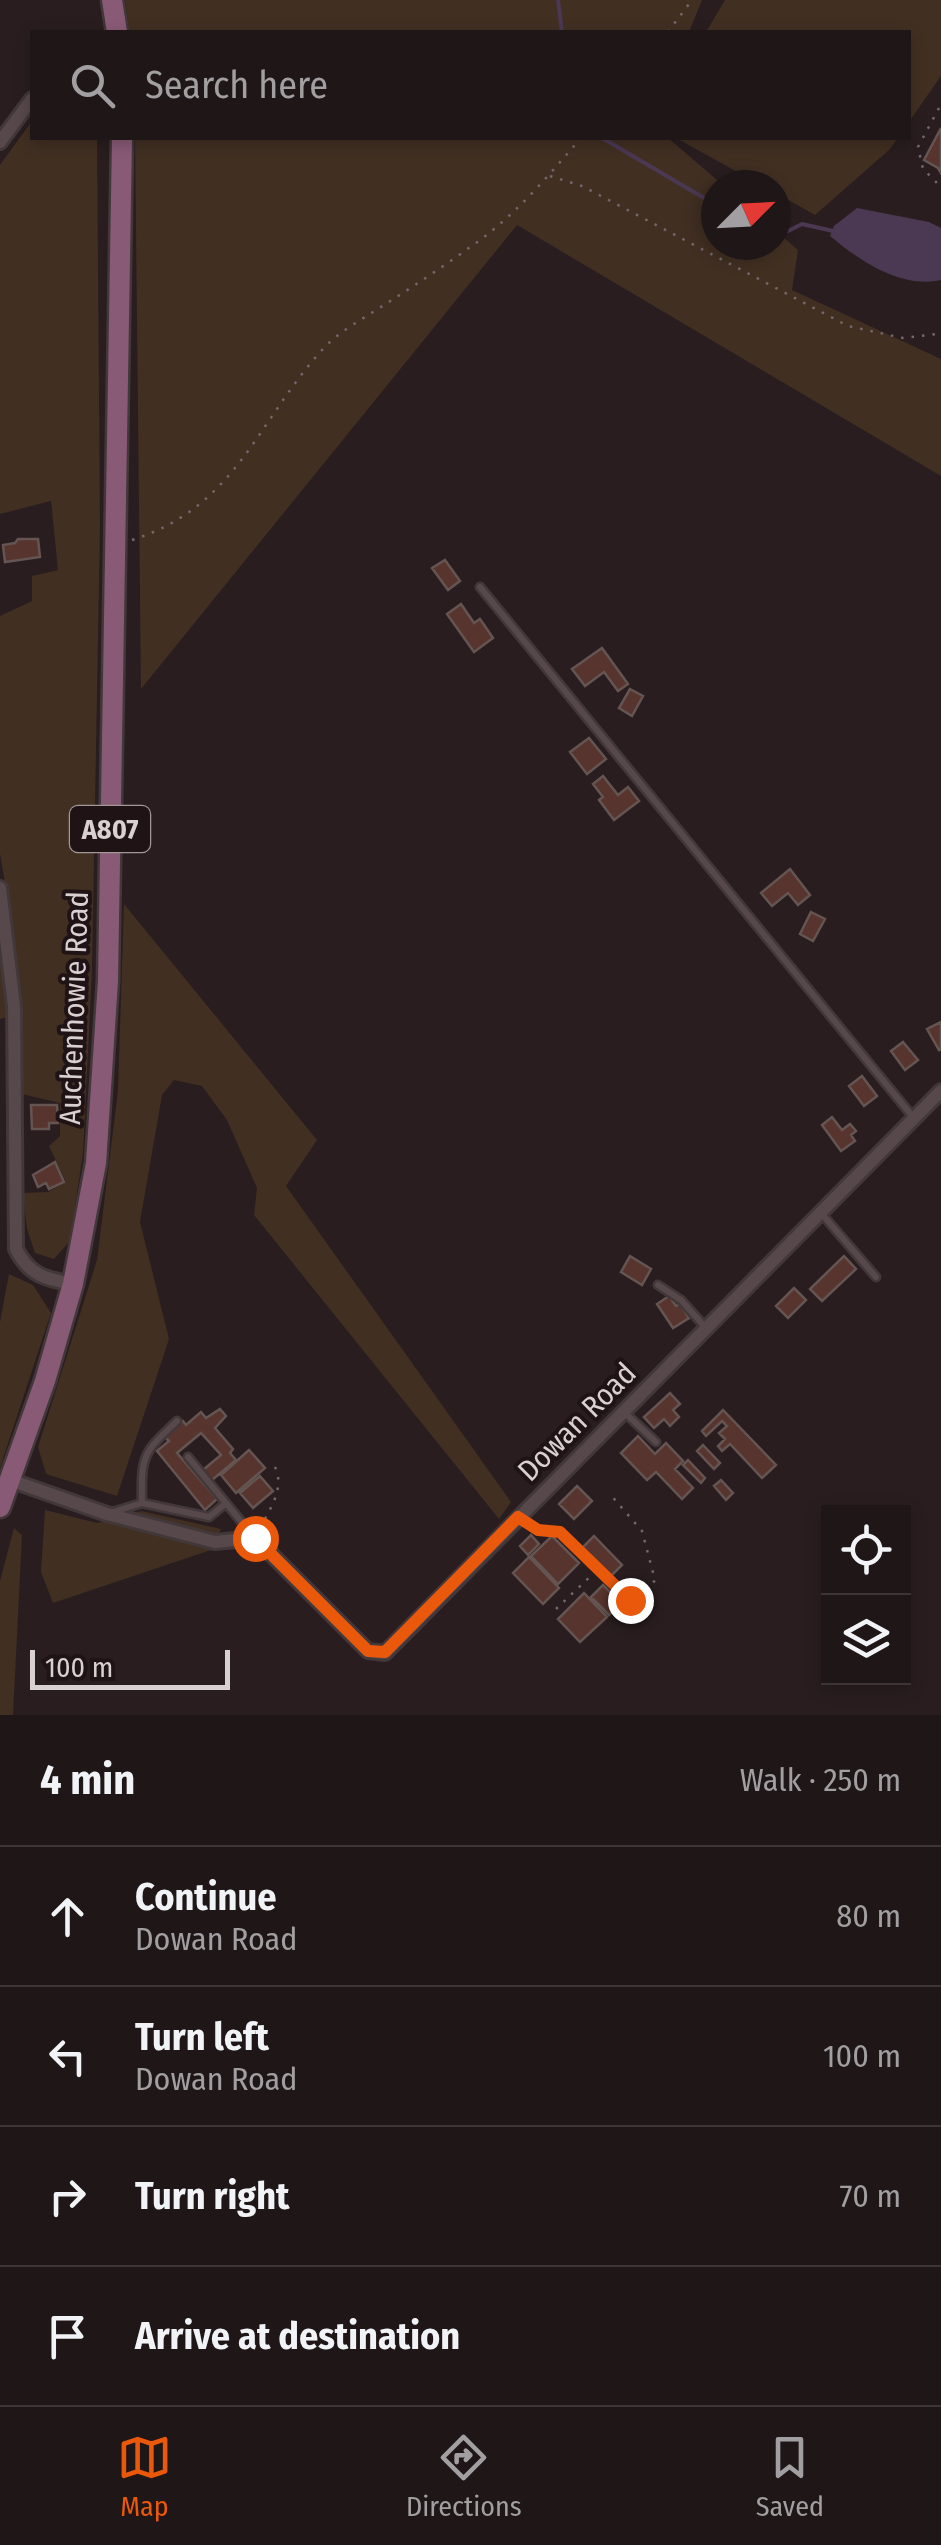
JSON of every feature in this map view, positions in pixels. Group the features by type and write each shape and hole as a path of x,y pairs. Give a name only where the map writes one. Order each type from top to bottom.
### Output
{"main road":[{"path":"112,0 117,30"},
{"name":"Auchenhowie Road","path":"0,1507 45,1381 73,1284 96,1163 104,1073 122,140"}],"street":[{"path":"0,142 30,102"},
{"path":"0,888 14,1006 16,1249 26,1269 44,1279 73,1284"},
{"name":"Dowan Road","path":"255,1538 368,1651 385,1652 941,1091"},
{"path":"10,1480 107,1514 215,1542 255,1538"}],"lane":[{"path":"480,587 914,1118"},
{"path":"820,1212 876,1277"},
{"path":"658,1284 688,1306 706,1327"},
{"path":"623,1411 656,1442"},
{"path":"142,1503 141,1472 147,1450 177,1420"},
{"path":"188,1458 255,1538"},
{"path":"107,1514 142,1503 208,1518 226,1504"}],"path":[{"path":"670,30 692,0"},
{"path":"939,108 918,147 923,168 941,187"},
{"path":"115,542 148,534 174,522 223,485 325,346 498,227 579,140"},
{"path":"548,176 582,186 848,326 903,338 941,330"},
{"path":"255,1538 274,1502 280,1478 276,1466"},
{"path":"518,1517 538,1530 560,1532 630,1600 644,1598 655,1580 642,1531 609,1493"},
{"path":"556,1609 598,1569"}],"shaded area":[{"path":"125,0 702,0 690,30 129,30"},
{"path":"725,0 941,0 941,76 911,119 911,30 707,30"},
{"path":"30,124 30,140 97,140 100,526 92,970 83,1153 70,1241 54,1259 35,1253 27,1229 23,1193 48,1192 66,1182 49,1146 60,1136 60,1103 22,1094 21,1013 0,1019 0,934 12,922 0,854 0,616 32,601 32,576 58,570 51,501 0,514 0,165"},
{"path":"135,140 670,140 705,170 701,170 701,260 791,260 791,244 798,250 792,290 941,359 941,476 517,225 141,689"},
{"path":"680,140 896,140 815,215 791,201 791,170 734,170"},
{"path":"857,208 929,222 941,228 941,280 896,277 854,255 830,236 834,226"},
{"path":"124,904 317,1140 286,1186 511,1502 499,1519 254,1215 257,1188 227,1120 202,1086 174,1080 162,1095 140,1222 169,1339 117,1496 46,1474 38,1447 97,1260 118,1091"},
{"path":"9,1274 33,1285 51,1313 0,1468 0,1322"},
{"path":"45,1510 97,1523 141,1511 221,1529 211,1550 53,1603 41,1572"},
{"path":"14,1528 22,1535 13,1715 0,1715 0,1581"}],"building":[{"path":"941,128 941,173 924,160"},
{"path":"18,539 38,539 40,557 5,562 3,545"},
{"path":"445,560 460,581 448,590 432,568"},
{"path":"461,604 474,623 480,619 493,638 474,652 447,614"},
{"path":"602,648 628,684 618,691 604,672 585,686 572,669"},
{"path":"630,689 643,696 632,716 619,708"},
{"path":"589,738 606,759 587,774 570,752"},
{"path":"603,776 618,795 628,787 639,801 614,820 593,784"},
{"path":"790,869 810,895 798,905 788,893 772,906 761,893"},
{"path":"811,912 825,919 813,941 800,934"},
{"path":"941,1022 941,1049 939,1050 927,1029"},
{"path":"903,1042 918,1060 905,1070 891,1051"},
{"path":"862,1076 877,1096 864,1106 849,1086"},
{"path":"31,1105 57,1105 58,1123 49,1123 49,1129 32,1129"},
{"path":"832,1117 842,1130 850,1124 856,1131 851,1135 855,1141 841,1151 822,1125"},
{"path":"55,1162 64,1182 49,1189 46,1183 38,1187 33,1175"},
{"path":"630,1256 651,1269 642,1285 621,1272"},
{"path":"844,1256 856,1269 822,1301 810,1289"},
{"path":"794,1288 806,1300 788,1318 776,1306"},
{"path":"669,1296 689,1318 673,1328 657,1304"},
{"path":"670,1393 680,1404 673,1410 679,1417 670,1426 664,1419 654,1428 644,1417"},
{"path":"220,1409 226,1416 215,1428 233,1449 230,1453 236,1460 212,1480 203,1470 221,1455 201,1433 177,1453 217,1499 205,1510 157,1451 169,1441 165,1437 183,1421 186,1425 201,1412 206,1418"},
{"path":"723,1410 776,1465 762,1478 730,1444 722,1451 718,1446 725,1439 719,1433 727,1426 722,1421 706,1436 702,1431"},
{"path":"638,1436 655,1454 666,1443 683,1461 675,1469 693,1488 682,1499 656,1472 647,1480 621,1453"},
{"path":"703,1445 720,1463 714,1469 697,1451"},
{"path":"249,1450 265,1468 236,1493 221,1475"},
{"path":"688,1460 705,1478 701,1483 683,1465"},
{"path":"260,1476 273,1491 253,1508 240,1493"},
{"path":"721,1480 733,1493 726,1500 714,1486"},
{"path":"577,1486 592,1501 574,1519 559,1504"},
{"path":"531,1535 539,1544 528,1555 520,1546"},
{"path":"552,1536 579,1563 558,1584 531,1556"},
{"path":"594,1536 622,1565 609,1578 581,1549"},
{"path":"529,1557 559,1588 543,1604 513,1573"},
{"path":"603,1585 621,1603 609,1615 591,1597"},
{"path":"584,1593 607,1617 580,1642 558,1619"}],"waterway":[{"path":"558,0 562,30"},
{"path":"605,140 701,196"},
{"path":"791,230 802,224 833,231"}],"route":[{"path":"255,1538 368,1651 385,1652 518,1517 538,1530 560,1532 630,1600"}]}
